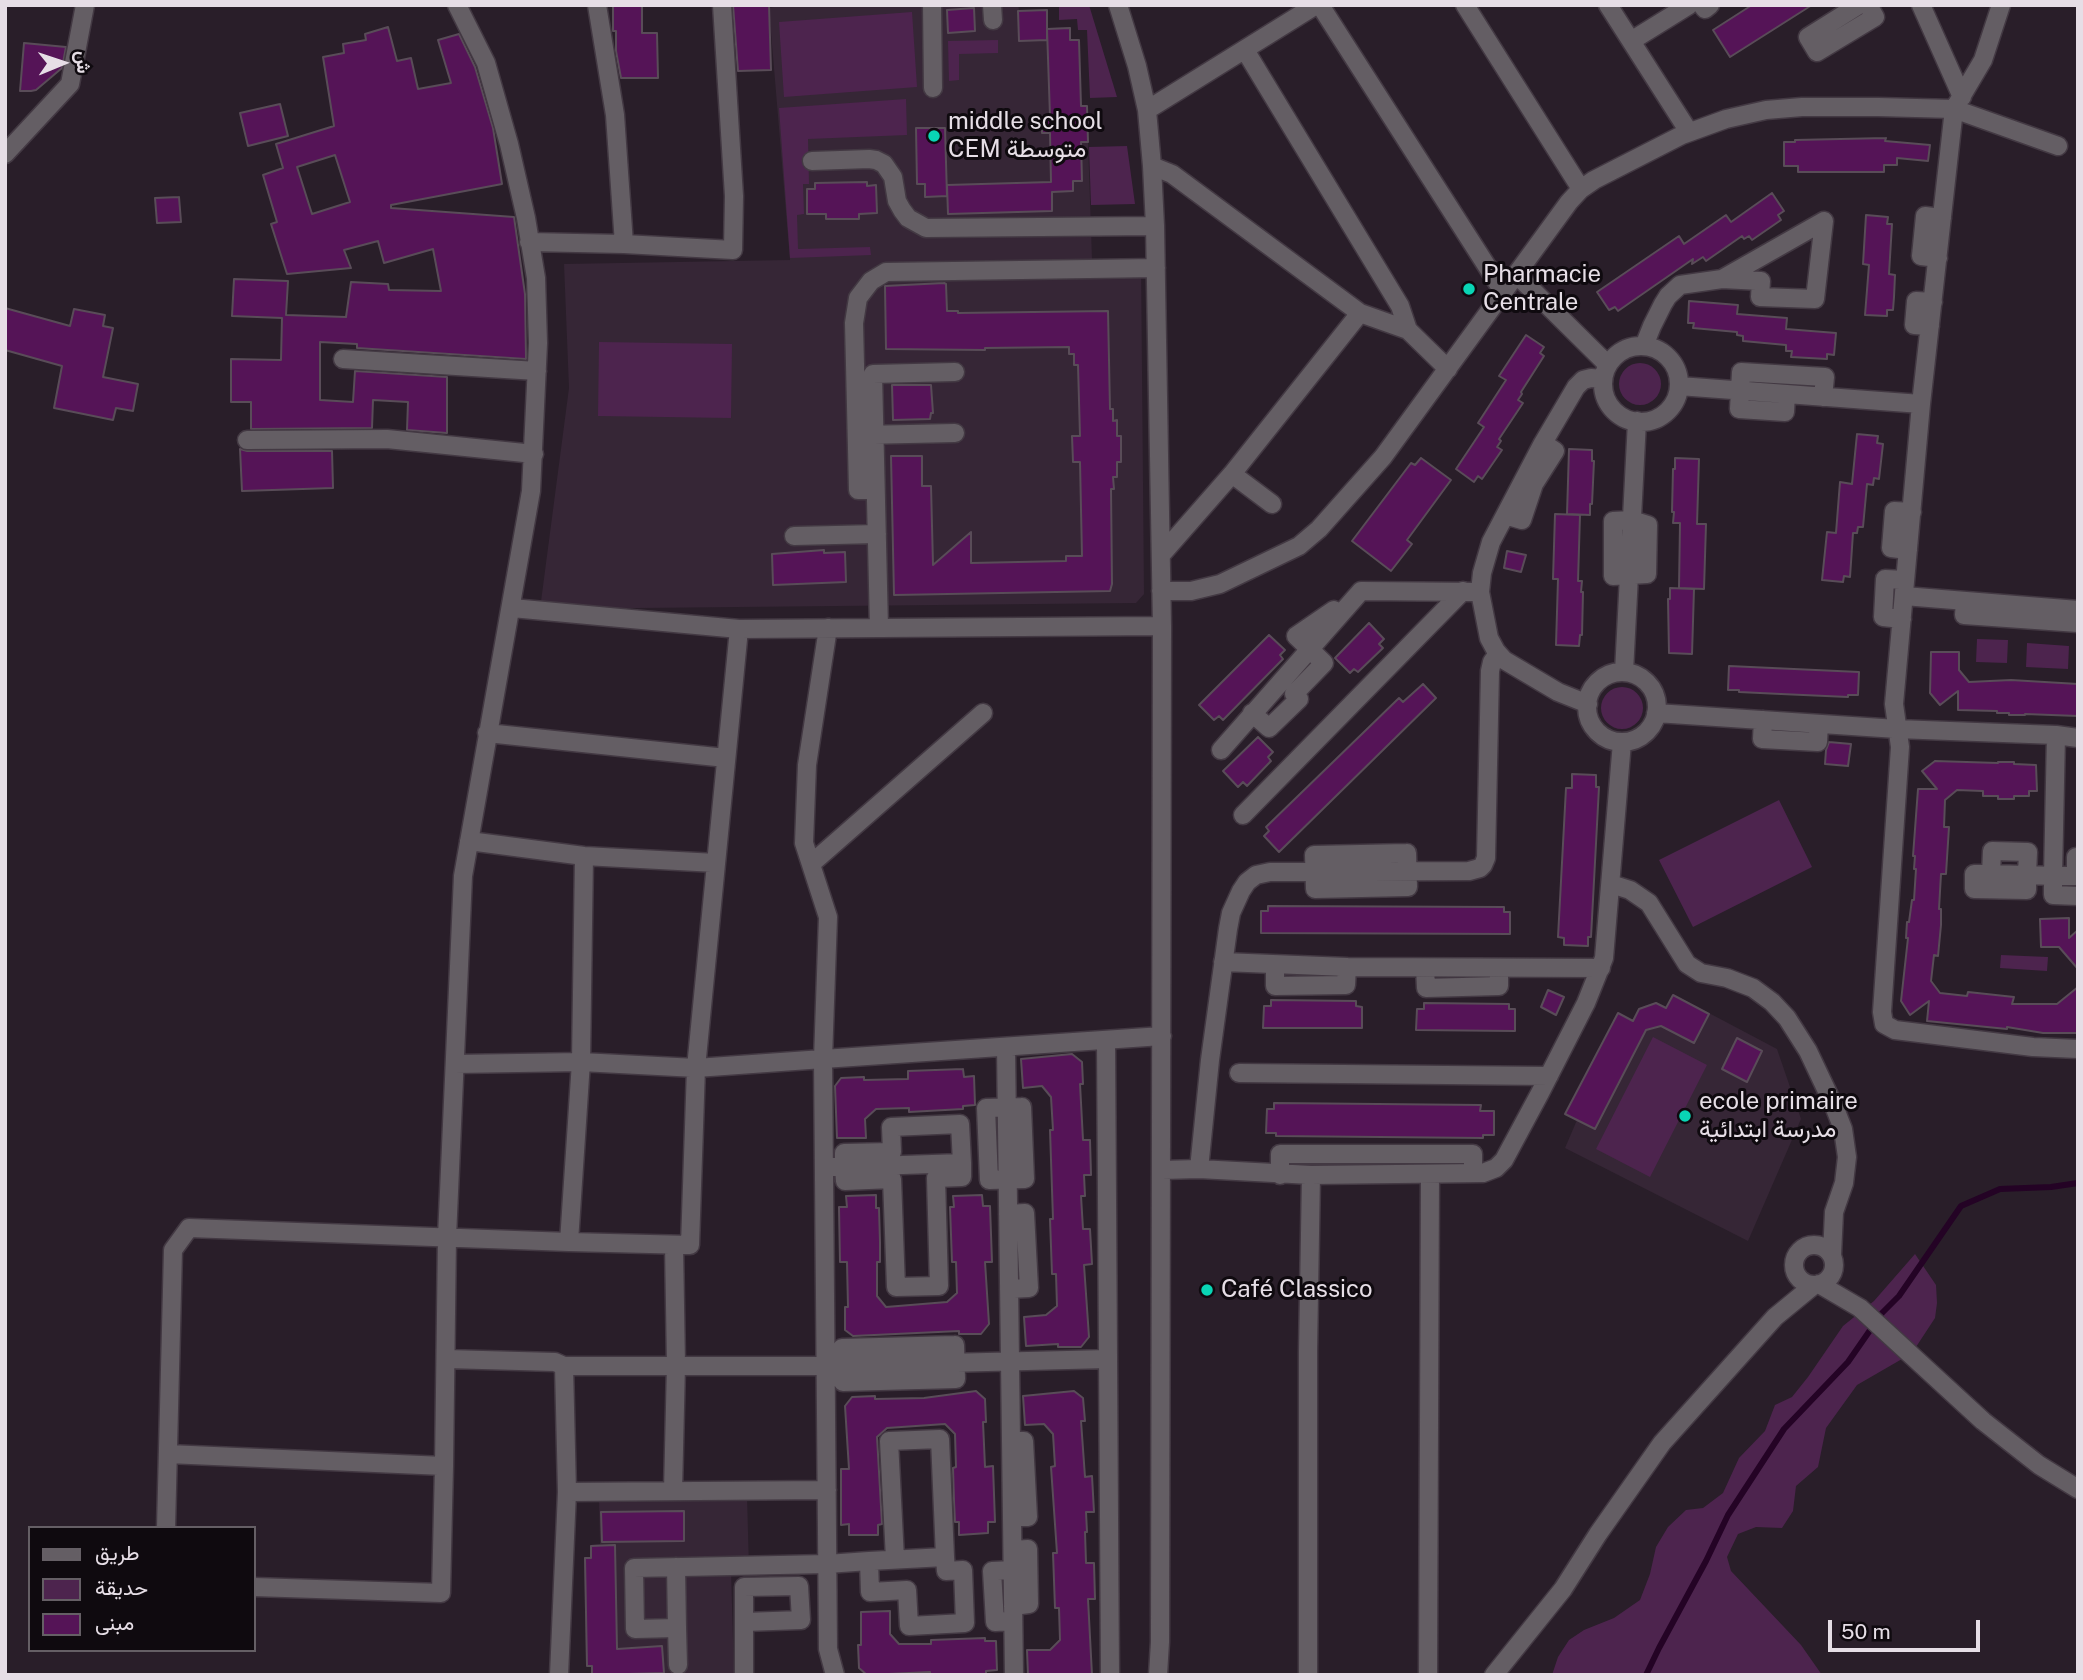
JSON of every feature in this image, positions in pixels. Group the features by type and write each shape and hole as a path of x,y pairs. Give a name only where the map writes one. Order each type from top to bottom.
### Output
{"street":[{"path":"5,154 70,84 85,5"},
{"path":"256,1587 441,1593 447,1237 463,876 531,491 537,371 536,278 526,218 486,63 457,5"},
{"path":"597,5 615,115 624,244"},
{"path":"529,242 733,250 734,196 722,5"},
{"path":"932,5 933,88"},
{"path":"1118,5 1147,110 1155,226 1162,626 1163,1036 1158,1675"},
{"path":"1147,110 1318,5 1504,293"},
{"path":"1465,5 1581,189"},
{"path":"1608,5 1689,132"},
{"path":"1631,41 1689,5"},
{"path":"1702,5 1705,9 1710,5"},
{"path":"1859,5 1808,37 1817,52 1875,17 1868,5"},
{"path":"1921,5 1958,103"},
{"path":"2001,5 1983,60 1958,103 1942,218 1925,216 1921,256 1938,258 1933,302 1916,301 1914,325 1930,326 1912,512 1894,511 1891,548 1908,550 1894,704 1900,747 1882,1012 1884,1024 1895,1030 2033,1047 2078,1049"},
{"path":"1245,50 1400,306 1408,330"},
{"path":"1161,591 1191,591 1220,584 1299,546 1319,529 1384,457 1581,189 1689,132 1726,119 1766,110 1958,103 2058,146"},
{"path":"812,161 869,159 884,164 892,177 897,201 902,210 908,218 926,228 1155,226"},
{"path":"1152,166 1172,174 1360,313 1408,330 1448,369"},
{"path":"1644,346 1663,304 1680,285 1722,279 1761,281 1760,297 1815,299 1824,221 1722,279"},
{"path":"865,435 854,313 862,291 876,277 886,272 1156,268"},
{"path":"1517,275 1606,372"},
{"path":"1161,555 1232,474 1360,313"},
{"path":"1644,346 1659,351 1671,361 1678,375 1678,386 1674,402 1668,411 1654,419 1637,421 1622,417 1610,405 1605,396 1606,372 1623,350 1644,346"},
{"path":"343,359 537,371"},
{"path":"879,628 875,490 858,490 873,374 955,372"},
{"path":"1243,815 1471,592 1482,573 1505,514 1576,387 1583,380 1606,372"},
{"path":"1823,397 1825,377 1741,372 1739,409 1785,412 1786,394 1823,397 1922,404"},
{"path":"1678,386 1740,390"},
{"path":"1625,672 1637,421"},
{"path":"865,435 955,433"},
{"path":"247,440 387,439 534,454"},
{"path":"1232,474 1272,504"},
{"path":"794,536 877,534"},
{"path":"1902,619 1883,617 1885,579 1905,588 1965,601 2078,610"},
{"path":"1252,713 1269,728 1299,699 1294,694 1324,663 1296,636 1361,591 1471,592"},
{"path":"1471,592 1489,638 1499,654 1517,669 1558,692 1588,704"},
{"path":"1965,601 1964,615 2078,623"},
{"path":"512,608 738,629 1162,626"},
{"path":"828,628 807,765 804,843 828,917 823,1059 824,1167 834,1365 827,1490 827,1564 828,1649 835,1675"},
{"path":"166,1526 173,1251 189,1228 690,1245 696,1068 738,629"},
{"path":"1221,750 1308,650"},
{"path":"1407,872 1476,870 1483,865 1486,858 1490,671 1492,662 1499,654"},
{"path":"1625,672 1636,675 1649,686 1655,696 1656,713 1645,734 1632,741 1612,741 1598,733 1590,719 1590,693 1600,680 1625,672"},
{"path":"811,864 983,713"},
{"path":"1656,713 1763,720 1762,739 1818,742 1819,724 2078,738"},
{"path":"487,733 726,758"},
{"path":"2056,736 2053,895 2078,896"},
{"path":"1162,1170 1199,1169 1311,1175 1483,1173 1496,1168 1504,1160 1549,1076 1601,968 1607,940 1622,742"},
{"path":"469,841 584,856 716,863"},
{"path":"1992,851 2028,852 2027,875 2027,890 1974,889 1974,874 1991,874 1992,851"},
{"path":"1407,853 1408,887 1315,890 1315,872 1314,855 1407,853"},
{"path":"569,1242 581,1062 584,856"},
{"path":"2027,875 2077,876 2078,857"},
{"path":"1199,1169 1210,1060 1231,913 1247,882 1256,874 1315,872"},
{"path":"1611,884 1630,890 1649,903 1687,964 1701,973 1727,978 1754,988 1772,1002 1787,1018 1808,1051 1835,1106 1843,1129 1847,1157 1844,1183 1834,1212 1809,1246 1797,1255 1795,1270 1775,1317"},
{"path":"1223,962 1275,966 1275,986 1346,985 1347,967 1425,968 1426,988 1499,986 1499,968 1601,968"},
{"path":"455,1064 581,1062 696,1068 1163,1036"},
{"path":"1106,1040 1110,1675"},
{"path":"1006,1047 1007,1108"},
{"path":"1239,1073 1549,1076"},
{"path":"1022,1107 1025,1179 989,1180 986,1108 1007,1108 1022,1107"},
{"path":"960,1124 962,1177 936,1178 939,1286 896,1287 892,1179 845,1181 844,1167 844,1153 892,1152 891,1126 960,1124"},
{"path":"1280,1175 1280,1154 1473,1154 1473,1173"},
{"path":"824,1167 962,1163"},
{"path":"1428,1675 1430,1174"},
{"path":"1308,1675 1311,1175"},
{"path":"1008,1180 1008,1214 1025,1213 1029,1288 1009,1289 1011,1441 1024,1440 1028,1517 1012,1517 1014,1675"},
{"path":"1494,1675 1563,1590 1598,1534 1662,1443 1775,1317 1832,1275 1834,1212"},
{"path":"673,1491 676,1365 674,1245"},
{"path":"1809,1246 1824,1248 1865,1312"},
{"path":"1795,1270 1800,1279 1817,1285 1865,1312 1983,1421 2039,1465 2078,1489"},
{"path":"955,1345 956,1379 843,1382 834,1365 842,1348 955,1345"},
{"path":"446,1359 555,1362 564,1366 834,1365"},
{"path":"955,1362 1108,1359"},
{"path":"559,1675 567,1492 564,1366"},
{"path":"869,1561 870,1592 907,1590 909,1626 965,1623 963,1570 946,1570 940,1439 889,1441 895,1559"},
{"path":"168,1454 444,1466"},
{"path":"567,1492 827,1490"},
{"path":"1013,1550 1028,1549 1030,1604 995,1622 992,1571 1013,1570"},
{"path":"677,1628 635,1629 634,1568 827,1564 946,1557"},
{"path":"676,1567 678,1665"},
{"path":"744,1675 745,1622"}],"shaded area":[{"path":"782,5 1018,5 1019,10 1047,10 1048,28 1071,27 1071,39 1079,39 1081,106 1087,106 1087,117 1092,117 1092,131 1088,132 1088,142 1092,259 1141,260 1144,594 1136,603 540,609 569,388 564,264 790,260 769,8"},
{"name":"ecole primaire مدرسة ابتدائية","path":"1673,994 1777,1049 1801,1119 1748,1241 1565,1148 1577,1120 1565,1114 1618,1012 1632,1020 1639,1008 1656,1002 1666,1007"},
{"path":"747,1495 749,1569 731,1570 734,1674 592,1675 591,1666 586,1666 584,1557 590,1557 590,1545 600,1544 599,1498"}],"green space":[{"path":"1059,5 1089,5 1117,97 1090,98 1087,30 1078,30 1077,19 1059,20"},
{"path":"912,12 917,87 784,97 779,22"},
{"path":"998,40 998,53 959,54 959,80 949,81 948,41"},
{"path":"906,99 907,135 808,139 809,184 803,184 804,214 797,215 798,249 870,247 871,255 790,258 779,108"},
{"path":"1127,146 1135,204 1091,205 1089,147"},
{"path":"599,342 732,344 731,418 598,416"},
{"path":"1640,363 1655,369 1661,384 1655,399 1640,405 1625,399 1619,384 1625,369"},
{"path":"1977,639 2008,640 2007,663 1976,662"},
{"path":"2027,643 2069,646 2068,669 2026,667"},
{"path":"1622,687 1637,693 1643,708 1637,723 1622,729 1607,723 1601,708 1607,693"},
{"path":"1779,800 1812,867 1693,927 1659,860"},
{"path":"2001,955 2048,957 2047,971 2000,968"},
{"path":"1653,1037 1707,1065 1650,1177 1596,1149"},
{"path":"1915,1254 1936,1285 1935,1318 1916,1347 1902,1359 1857,1385 1826,1428 1818,1467 1796,1486 1793,1511 1782,1528 1756,1527 1738,1534 1727,1557 1731,1571 1801,1645 1822,1675 1552,1675 1558,1657 1569,1640 1584,1630 1614,1618 1640,1600 1656,1547 1668,1527 1686,1510 1703,1508 1723,1493 1739,1458 1765,1431 1775,1405 1792,1397 1843,1326 1874,1301"}],"building":[{"path":"613,5 642,5 642,33 657,33 658,78 621,78 616,51 616,31 613,31"},
{"path":"733,5 769,5 771,70 738,71"},
{"path":"1752,5 1812,5 1730,57 1713,30"},
{"path":"974,8 975,31 948,33 947,10"},
{"path":"1047,10 1047,40 1019,41 1018,11"},
{"path":"388,27 397,61 411,58 418,89 451,83 438,40 459,34 475,67 493,128 502,184 391,205 391,208 514,217 525,294 526,359 357,348 357,344 320,342 320,400 353,402 355,371 447,377 447,433 407,430 408,402 373,400 372,428 251,429 251,402 231,402 231,359 281,360 282,318 232,316 234,279 288,281 286,315 346,317 351,282 388,284 389,290 441,291 433,249 384,263 378,241 344,250 351,268 287,274 271,224 277,222 263,175 283,168 276,144 334,126 323,57 344,53 343,44 366,40 365,34","holes":["335,155 350,202 312,214 297,167"]},
{"path":"1070,28 1070,40 1079,40 1081,106 1087,106 1088,142 1081,142 1082,181 1073,181 1073,191 1052,192 1052,211 948,214 947,185 1051,182 1050,133 1042,133 1042,116 1050,116 1047,29"},
{"path":"24,43 66,47 62,68 36,90 31,91 20,91"},
{"path":"280,104 288,136 248,146 240,113"},
{"path":"916,128 945,128 947,196 925,197 925,184 917,184"},
{"path":"1886,138 1885,141 1930,145 1928,161 1897,158 1897,165 1884,165 1884,172 1798,172 1798,166 1784,166 1784,142"},
{"path":"867,182 867,186 876,185 877,213 859,214 859,219 826,219 826,214 807,214 807,189 815,189 815,183"},
{"path":"1772,193 1784,211 1778,215 1781,220 1752,240 1749,236 1744,239 1742,236 1706,261 1703,257 1692,264 1693,259 1618,311 1615,307 1609,310 1597,292 1679,236 1684,244 1726,215 1731,222"},
{"path":"179,197 181,222 157,223 155,198"},
{"path":"1866,215 1888,217 1887,224 1892,224 1889,274 1895,275 1894,297 1893,310 1887,310 1887,316 1865,315 1869,265 1863,264"},
{"path":"944,283 947,311 958,313 1108,311 1110,409 1113,409 1113,421 1117,420 1117,436 1121,436 1121,462 1117,462 1117,477 1113,477 1114,489 1111,489 1110,591 894,595 891,456 922,456 922,486 931,486 933,565 971,532 971,563 1066,561 1066,556 1082,556 1080,462 1073,462 1072,436 1080,436 1078,365 1074,365 1074,354 1069,354 1069,347 886,349 885,286"},
{"path":"1689,301 1738,305 1737,314 1787,318 1786,329 1836,333 1834,355 1827,354 1827,359 1791,357 1792,351 1786,351 1786,345 1743,341 1743,336 1737,335 1737,332 1693,328 1694,323 1688,323"},
{"path":"5,308 70,326 74,309 105,315 103,326 113,328 103,377 138,384 133,411 116,408 113,420 54,408 62,366 5,350"},
{"path":"1526,335 1544,347 1540,353 1544,356 1521,392 1518,400 1523,403 1499,439 1501,441 1497,447 1502,450 1482,479 1478,476 1474,482 1456,469 1484,427 1478,423 1506,380 1499,376"},
{"path":"892,385 931,385 933,413 930,419 893,420"},
{"path":"1857,434 1878,436 1877,443 1883,444 1879,479 1874,478 1873,485 1867,484 1863,527 1858,527 1857,533 1853,533 1850,577 1844,576 1843,582 1822,580 1827,532 1836,533 1840,482 1852,484"},
{"path":"240,449 332,451 333,488 242,491"},
{"path":"1569,449 1592,450 1594,461 1590,515 1567,514"},
{"path":"1421,458 1451,480 1407,540 1412,544 1391,571 1352,541 1411,463 1415,465"},
{"path":"1675,458 1699,459 1697,524 1706,524 1704,589 1679,588 1680,523 1673,523 1672,512"},
{"path":"1555,514 1580,515 1578,581 1582,581 1583,592 1582,635 1579,646 1556,645 1558,579 1553,579"},
{"path":"824,550 824,553 845,552 846,582 773,585 772,554"},
{"path":"1507,551 1526,555 1521,572 1504,568"},
{"path":"1670,588 1694,589 1692,654 1669,653"},
{"path":"1369,623 1384,639 1379,644 1383,648 1358,672 1354,669 1350,673 1335,658"},
{"path":"1269,635 1285,650 1280,655 1283,659 1223,720 1219,716 1214,720 1199,705"},
{"path":"1931,652 1959,652 1959,670 1969,682 2011,680 2078,684 2078,716 2009,715 1997,711 1958,710 1958,691 1940,705 1930,693"},
{"path":"1729,666 1859,672 1858,695 1848,697 1728,690"},
{"path":"1423,684 1436,698 1279,852 1264,836 1269,831 1266,827 1399,698 1403,702"},
{"path":"1258,737 1273,752 1268,757 1271,761 1247,786 1243,782 1238,787 1223,771"},
{"path":"1829,742 1851,744 1848,766 1825,764"},
{"path":"1935,761 2014,762 2036,765 2037,791 2029,791 2029,796 1998,799 1998,796 1983,796 1983,791 1957,790 1945,800 1944,827 1949,827 1946,874 1941,874 1941,925 1938,956 1934,955 1931,981 1940,993 1967,996 1968,992 2014,997 2012,1004 2057,1004 2078,987 2078,1033 2043,1033 2007,1027 1927,1021 1929,1001 1910,1015 1901,1001 1908,938 1907,922 1914,900 1916,869 1913,856 1918,789 1937,789 1922,771"},
{"path":"1572,774 1596,775 1596,787 1599,787 1591,937 1588,937 1588,946 1564,945 1564,938 1558,937 1566,788 1572,788"},
{"path":"1268,906 1504,907 1504,912 1510,912 1510,934 1261,933 1261,911 1268,911"},
{"path":"2069,918 2069,938 2078,930 2078,969 2059,947 2041,947 2040,919"},
{"path":"1548,990 1564,997 1556,1015 1541,1007"},
{"path":"1673,995 1709,1014 1694,1043 1661,1026 1646,1030 1595,1129 1565,1114 1618,1013 1633,1021 1639,1009 1656,1003 1666,1008"},
{"path":"1271,1000 1356,1001 1356,1006 1362,1007 1362,1028 1263,1028 1264,1006 1271,1006"},
{"path":"1424,1003 1509,1004 1509,1009 1515,1009 1515,1031 1416,1030 1417,1009 1424,1009"},
{"path":"1737,1038 1762,1051 1747,1082 1722,1069"},
{"path":"1072,1054 1082,1062 1083,1084 1080,1084 1083,1140 1090,1140 1091,1175 1084,1175 1085,1196 1081,1196 1083,1229 1090,1229 1092,1264 1084,1265 1089,1337 1081,1347 1058,1347 1058,1344 1026,1346 1024,1317 1046,1315 1057,1306 1056,1274 1052,1274 1050,1219 1053,1219 1051,1097 1042,1086 1023,1088 1021,1059"},
{"path":"963,1069 964,1077 974,1076 975,1105 963,1106 963,1109 909,1112 909,1108 876,1109 865,1119 866,1138 837,1138 835,1086 841,1078 908,1079 908,1071"},
{"path":"1274,1103 1481,1105 1480,1111 1494,1111 1494,1135 1483,1135 1483,1138 1276,1136 1276,1133 1266,1133 1267,1109 1274,1109"},
{"path":"876,1195 880,1242 877,1296 886,1307 947,1302 957,1293 956,1262 952,1262 950,1207 954,1207 953,1196 982,1195 983,1206 990,1206 992,1262 985,1262 989,1324 981,1334 959,1334 959,1331 853,1336 845,1330 845,1307 848,1307 847,1262 840,1262 839,1207 847,1207 846,1196"},
{"path":"976,1391 985,1399 985,1467 993,1466 995,1522 988,1522 988,1533 959,1535 954,1501 955,1434 945,1424 887,1428 877,1437 882,1524 878,1525 878,1535 849,1535 849,1524 841,1525 841,1469 849,1469 845,1406 852,1397 924,1398"},
{"path":"1074,1391 1083,1398 1085,1421 1081,1421 1085,1477 1092,1476 1094,1512 1086,1512 1085,1532 1086,1563 1094,1563 1095,1599 1088,1599 1092,1675 1028,1675 1027,1650 1050,1650 1060,1640 1059,1608 1055,1608 1053,1553 1057,1553 1051,1467 1055,1466 1053,1434 1044,1424 1025,1425 1023,1396"},
{"path":"684,1511 684,1541 602,1542 601,1512"},
{"path":"615,1545 617,1649 662,1646 664,1673 592,1675 592,1666 587,1666 585,1558 591,1558 591,1546"},
{"path":"890,1611 890,1634 899,1644 931,1644 931,1640 985,1638 985,1641 996,1641 997,1670 986,1671 986,1675 930,1675 930,1672 867,1675 859,1668 861,1612"}],"waterway":[{"path":"1646,1675 1728,1515 1784,1429 1848,1362 1882,1313 1899,1296 1961,1206 2000,1189 2078,1183"}],"place":[{"name":"middle school CEM متوسطة","path":"934,136"},
{"name":"Pharmacie Centrale","path":"1469,289"},
{"name":"ecole primaire مدرسة ابتدائية","path":"1685,1116"},
{"name":"Café Classico","path":"1207,1290"}]}
